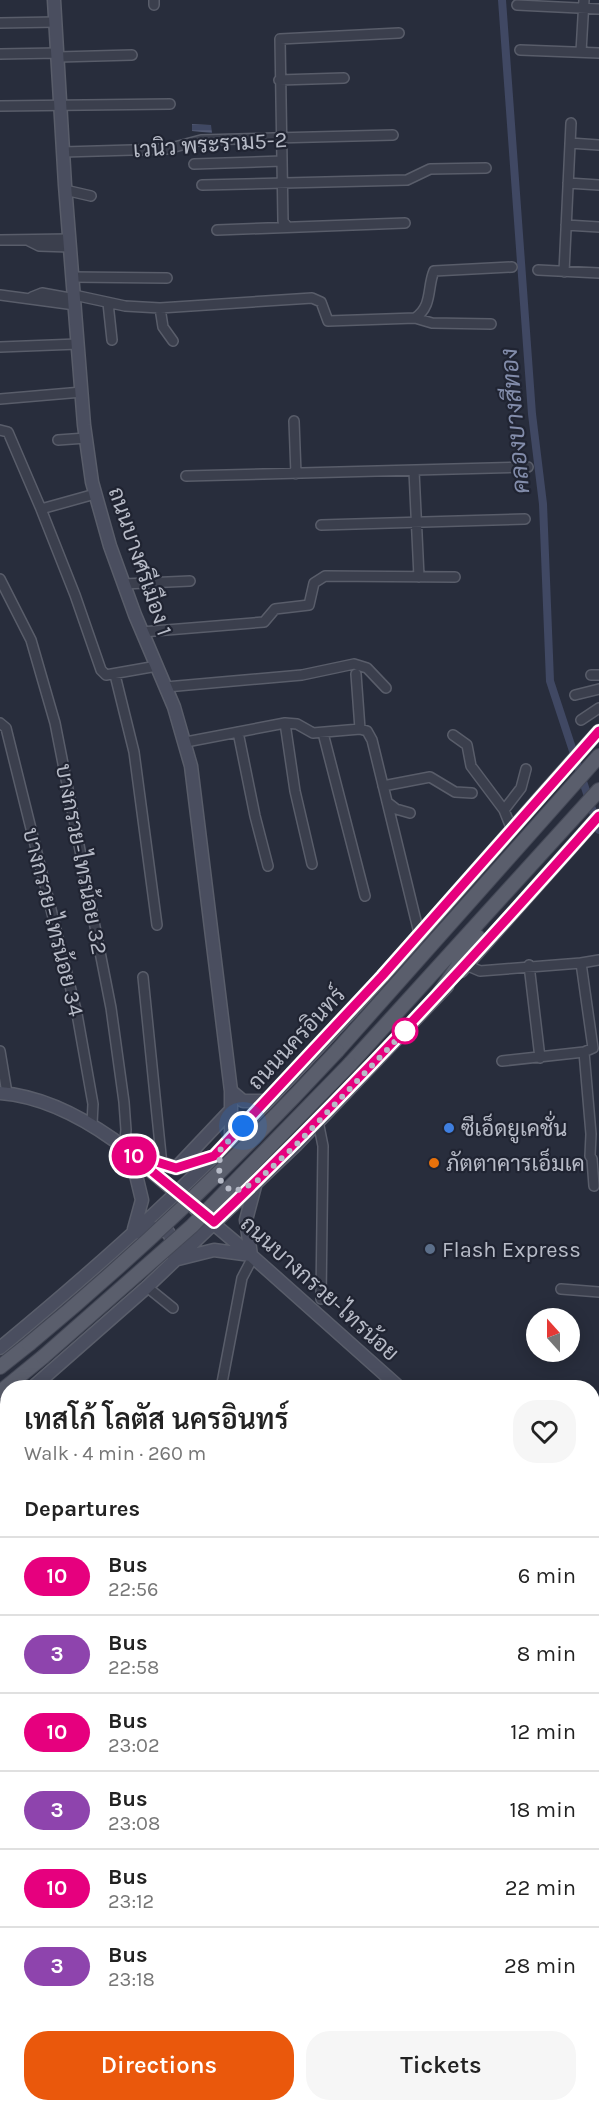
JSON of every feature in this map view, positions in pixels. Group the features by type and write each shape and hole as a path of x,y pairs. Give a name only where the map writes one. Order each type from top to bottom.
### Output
{"main road":[{"name":"ถนนบางศรีเมือง 1","path":"54,0 72,277 86,438 94,494 124,584 186,742 195,785 231,1091 231,1139"},
{"name":"ถนนนครอินทร์","path":"0,1348 133,1233 231,1139 599,731"},
{"name":"ถนนนครอินทร์","path":"0,1367 180,1212 337,1051 597,758"},
{"path":"15,1380 192,1226 350,1064 506,896 599,790"},
{"path":"41,1380 147,1287 318,1121 466,966 599,816"},
{"path":"440,993 469,948 503,906 506,896"},
{"path":"231,1091 243,1101 266,1101"},
{"name":"ถนนบางกรวย-ไทรน้อย","path":"4,1093 60,1108 92,1124 178,1191 390,1380"},
{"path":"176,1168 230,1111"},
{"path":"128,1151 176,1168 217,1153 218,1171 224,1186 230,1190 238,1190 256,1182"},
{"path":"128,1151 142,1200 133,1233 154,1228 168,1232 175,1245 174,1260"},
{"path":"174,1260 210,1250 252,1256 246,1220 256,1182"}],"street":[{"path":"518,5 584,4 599,9"},
{"path":"581,52 584,4"},
{"path":"0,23 56,22"},
{"path":"286,225 283,221 280,39 399,33"},
{"path":"520,50 599,53"},
{"path":"0,54 132,55"},
{"path":"279,80 344,78"},
{"path":"0,106 170,104"},
{"path":"564,272 572,123"},
{"name":"เวนิว พระราม5-2","path":"63,152 167,150 201,140 393,135"},
{"path":"570,143 599,145"},
{"path":"194,164 282,161"},
{"path":"202,185 407,180 430,169 486,168"},
{"path":"568,183 599,184"},
{"path":"65,190 91,196"},
{"path":"216,230 286,225 405,223"},
{"path":"566,225 599,227"},
{"path":"0,240 30,241 39,246 70,243"},
{"path":"415,318 423,311 430,295 432,274 438,268 512,267"},
{"path":"538,270 599,273"},
{"path":"72,277 167,278"},
{"path":"0,295 32,297 42,302 75,300 160,308 277,299 318,299 328,321 415,318 432,322 491,324"},
{"path":"108,303 111,340"},
{"path":"160,308 163,327 173,341"},
{"path":"0,348 78,344"},
{"path":"0,399 82,392"},
{"path":"294,421 297,474"},
{"path":"0,430 8,432 41,509 71,585 99,667 104,674 115,675 157,666"},
{"path":"58,440 86,438"},
{"path":"186,476 528,467"},
{"path":"414,471 419,577"},
{"path":"41,509 94,494"},
{"path":"321,525 417,524 525,519"},
{"path":"142,632 264,622 275,609 309,605 314,583 325,576 455,578"},
{"name":"บางกรวย-ไทรน้อย 32","path":"0,579 31,640 41,667 64,765 110,999 128,1151"},
{"path":"124,584 190,581"},
{"path":"166,687 302,675 338,665 354,664 367,668 386,688"},
{"path":"356,674 362,729 372,740 419,933"},
{"path":"115,675 134,752 157,925"},
{"path":"575,695 599,689"},
{"path":"581,720 599,708"},
{"name":"บางกรวย-ไทรน้อย 34","path":"1,723 8,738 77,1014 93,1104 92,1124"},
{"path":"186,742 285,723 297,724 313,733 362,729"},
{"path":"285,723 312,864"},
{"path":"238,732 268,866"},
{"path":"323,733 365,896"},
{"path":"453,735 464,741 471,766 504,810 512,830"},
{"path":"504,810 521,788 526,769"},
{"path":"383,786 430,777 455,792 472,793"},
{"path":"387,802 396,809 410,813"},
{"path":"466,966 480,970 599,960"},
{"path":"502,1061 592,1050 594,1045 581,963"},
{"path":"529,965 540,1058"},
{"path":"143,977 162,1164"},
{"path":"0,1051 4,1093"},
{"path":"584,1052 591,1134 590,1156 594,1185"},
{"path":"318,1121 323,1146 321,1299"},
{"path":"223,1380 242,1278 252,1256"},
{"path":"147,1287 173,1308"},
{"path":"561,1289 599,1292"}],"water":[{"path":"192,124 211,125 212,133 192,131"}],"waterway":[{"name":"คลองบางสีทอง","path":"502,0 532,414 543,504 550,681 599,830"}],"bus line":[{"name":"10","path":"599,731 382,976 214,1156 192,1165 176,1168 131,1154 214,1222 296,1145 466,966 599,816"}],"place":[{"name":"ซีเอ็ดยูเคชั่น","path":"449,1128"},
{"name":"ภัตตาคารเอ็มเค","path":"434,1163"},
{"name":"Flash Express","path":"430,1249"}],"route":[{"path":"243,1126 220,1150 219,1179 230,1190 238,1190 256,1182 296,1145 405,1031"}]}
